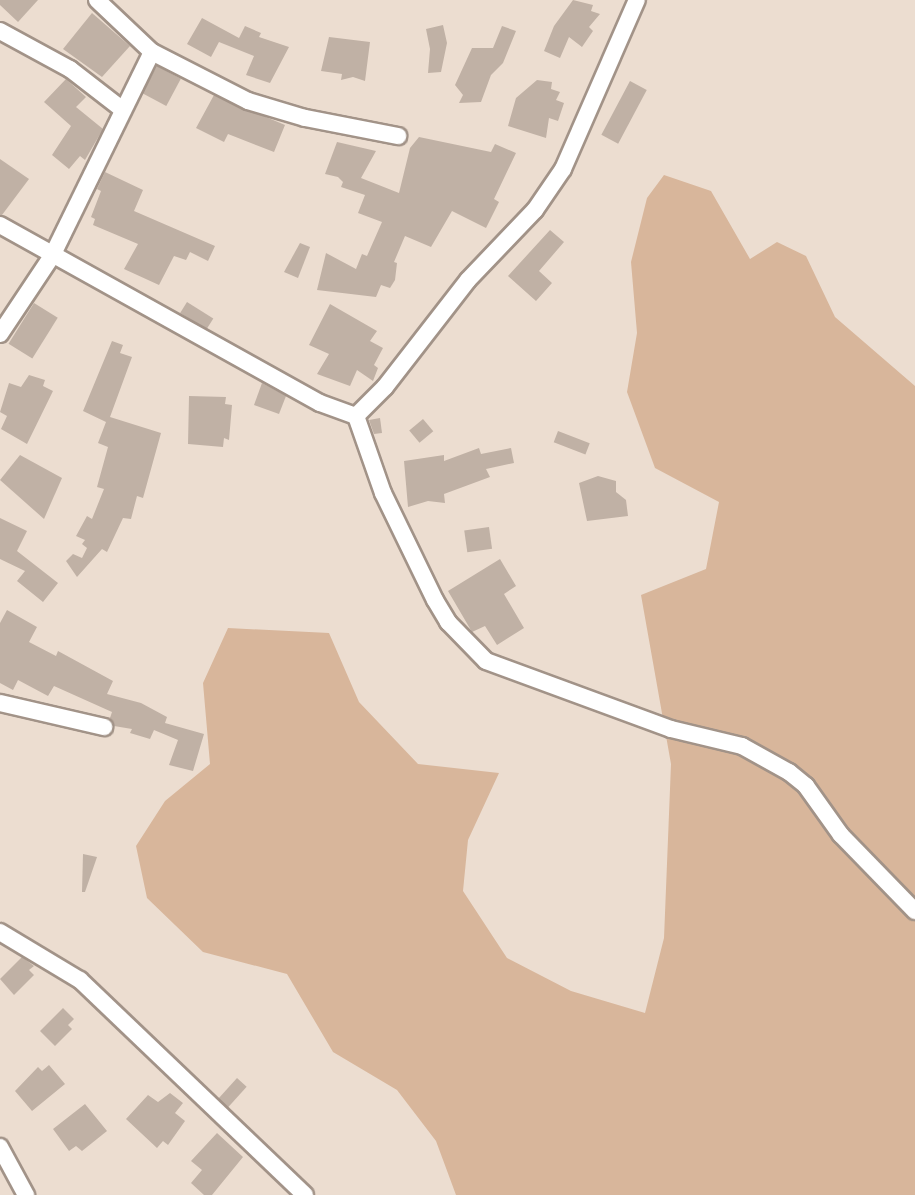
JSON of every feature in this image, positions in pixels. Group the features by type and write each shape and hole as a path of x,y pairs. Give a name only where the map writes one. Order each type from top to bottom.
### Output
{"street":[{"path":"97,0 152,52 248,101 305,118 398,136"},
{"path":"356,416 385,387 468,280 535,210 563,169 637,0"},
{"path":"0,31 70,69 123,110"},
{"path":"0,334 52,256 152,52"},
{"path":"0,225 52,256 320,403 356,416"},
{"path":"356,416 383,493 435,600 448,622 486,661 671,729 742,746 789,772 806,786 841,836 897,897 915,911"},
{"path":"0,703 104,727"},
{"path":"0,932 80,980 305,1195"},
{"path":"0,1147 26,1195"}],"shaded area":[{"path":"664,175 711,191 750,259 777,242 806,256 835,317 915,386 915,1195 456,1195 436,1141 397,1090 333,1052 287,974 203,952 147,898 136,846 165,801 210,764 203,683 228,628 329,633 359,702 418,764 499,773 468,840 463,891 507,958 571,991 645,1013 664,938 671,764 641,595 706,569 719,502 655,468 627,392 637,333 631,262 647,198"}],"building":[{"path":"0,0 38,0 18,22 0,5"},
{"path":"573,0 593,5 591,11 600,14 589,27 593,31 582,47 569,37 560,58 544,51 554,26"},
{"path":"92,13 130,46 102,77 63,49"},
{"path":"202,18 239,38 245,26 261,33 259,37 289,47 270,83 246,75 254,56 219,42 211,57 187,44"},
{"path":"443,25 447,43 441,72 428,73 430,49 426,29"},
{"path":"502,26 516,31 503,63 491,75 481,102 459,103 463,95 455,85 472,48 493,48"},
{"path":"329,37 370,42 365,81 353,77 341,80 342,74 321,71"},
{"path":"157,66 181,79 166,106 142,93"},
{"path":"66,79 86,97 76,107 103,129 85,160 80,156 69,169 52,155 71,126 44,102"},
{"path":"537,80 552,82 551,89 560,92 556,100 564,103 558,121 549,118 546,138 508,126 516,98"},
{"path":"630,81 647,90 618,144 601,135"},
{"path":"214,95 285,125 274,152 228,134 224,142 196,128"},
{"path":"419,137 491,152 495,144 516,153 494,199 499,202 486,228 452,211 431,247 405,236 394,262 397,263 395,280 390,288 381,285 376,297 317,290 326,253 356,269 362,254 367,256 382,222 358,213 365,195 341,187 343,182 338,177 325,174 337,142 376,151 361,178 399,193 410,148"},
{"path":"0,159 29,179 2,215 0,215"},
{"path":"105,172 143,190 134,211 215,246 208,261 190,252 186,260 174,256 159,285 124,269 138,244 93,225 95,219 91,217 101,191 97,189"},
{"path":"550,230 564,242 539,271 552,283 536,301 508,276"},
{"path":"300,243 310,247 298,278 284,272"},
{"path":"187,302 213,318 206,329 180,313"},
{"path":"34,303 58,318 32,359 9,344"},
{"path":"330,304 377,331 370,341 383,348 374,365 378,368 373,381 357,370 350,386 317,374 329,354 309,345"},
{"path":"112,341 123,345 120,353 132,357 110,417 161,433 143,498 137,496 131,519 123,518 107,552 102,549 77,577 66,561 73,554 82,558 87,548 82,544 85,540 76,536 87,516 92,519 104,489 97,487 108,447 98,443 106,422 83,411"},
{"path":"29,375 45,380 43,386 53,391 27,444 1,429 7,416 0,412 9,383 21,387"},
{"path":"262,383 286,396 279,414 254,405"},
{"path":"189,396 226,397 225,404 232,405 229,440 224,438 223,447 188,444"},
{"path":"380,418 382,433 374,434 369,420"},
{"path":"423,419 433,431 419,443 409,431"},
{"path":"558,431 590,443 585,454 554,442"},
{"path":"479,448 481,454 511,448 514,463 486,469 490,477 444,494 445,503 428,501 408,507 404,461 444,455 444,461"},
{"path":"20,455 62,478 44,519 0,480"},
{"path":"598,476 616,481 616,492 626,500 628,516 587,521 579,483"},
{"path":"0,518 27,531 17,551 58,583 43,602 17,581 25,571 0,559"},
{"path":"489,527 492,549 467,552 464,530"},
{"path":"500,559 516,586 504,594 524,628 497,645 485,626 472,632 448,591"},
{"path":"7,610 37,627 29,642 56,656 58,651 113,681 107,694 141,703 167,717 165,723 204,734 193,771 169,765 178,740 154,730 150,739 130,733 132,729 114,726 110,718 112,712 54,686 48,696 18,680 13,690 0,683 0,623"},
{"path":"83,854 97,857 85,892 82,892"},
{"path":"22,957 34,966 29,970 34,975 14,995 0,979"},
{"path":"63,1008 74,1019 68,1025 72,1029 55,1046 40,1031"},
{"path":"49,1065 65,1084 32,1111 15,1091 38,1067 42,1071"},
{"path":"237,1078 247,1087 228,1108 218,1099"},
{"path":"170,1093 183,1103 175,1113 185,1121 168,1145 163,1141 157,1148 126,1119 148,1095 158,1102"},
{"path":"85,1104 107,1131 82,1151 76,1146 69,1151 53,1129"},
{"path":"217,1133 243,1157 212,1195 204,1195 191,1183 202,1170 191,1161"}]}
